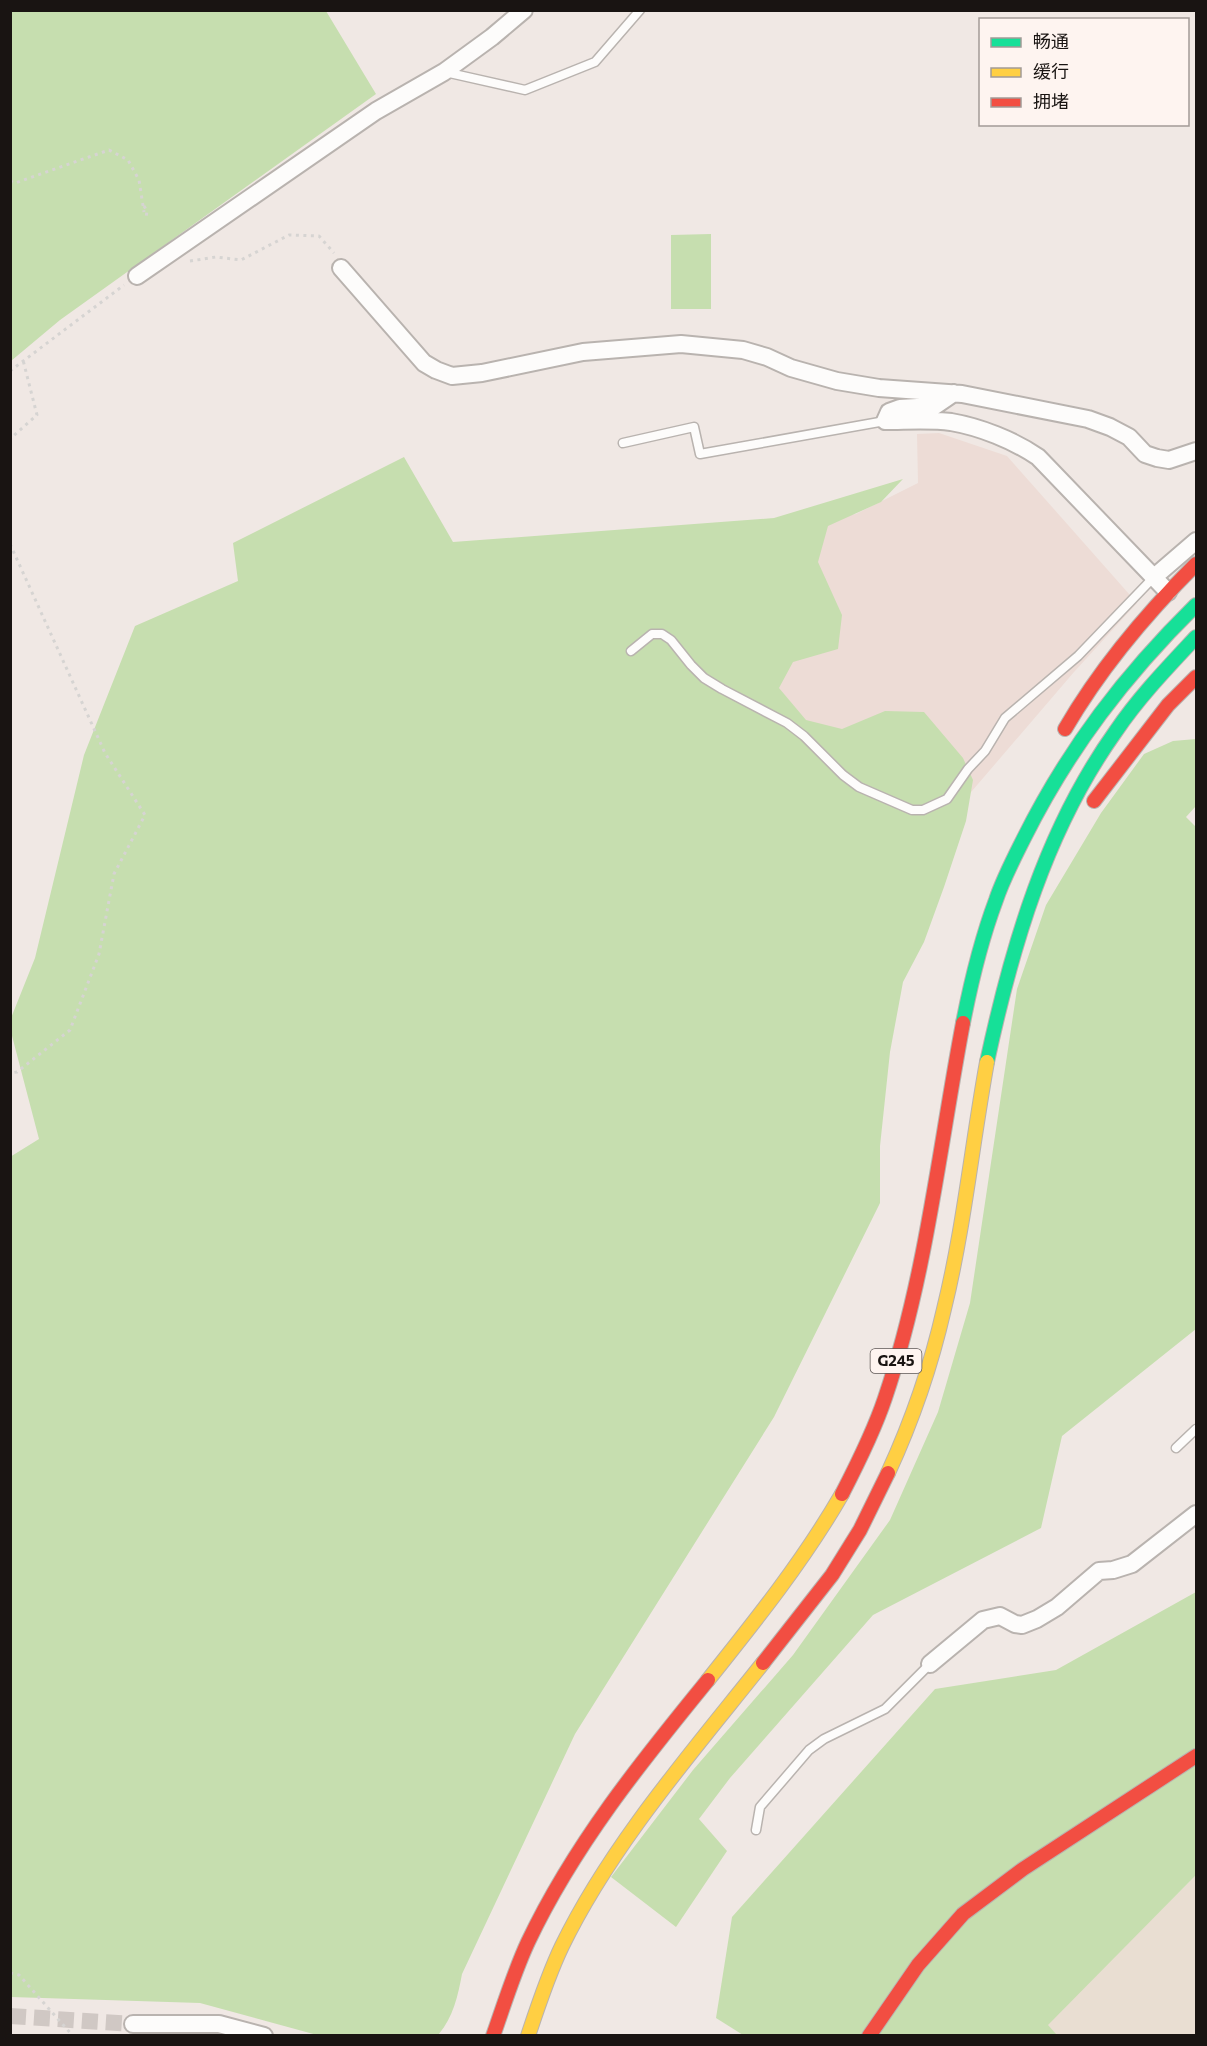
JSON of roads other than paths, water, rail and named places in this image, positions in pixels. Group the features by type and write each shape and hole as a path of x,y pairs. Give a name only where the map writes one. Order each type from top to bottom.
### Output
{"main road":[{"path":"1055,745 1109,660 1173,586 1197,564"},
{"name":"G245","path":"492,2036 534,1930 566,1872 610,1805 658,1741 768,1606 815,1539 865,1447 889,1387 922,1261 956,1060 982,942 998,896 1040,805 1066,761 1129,674 1197,605"},
{"name":"G245","path":"528,2036 567,1936 604,1872 649,1809 832,1574 872,1507 901,1446 943,1318 956,1261 987,1063 1002,999 1028,910 1052,848 1091,770 1115,732 1145,693 1197,638"},
{"path":"1086,813 1110,778 1168,705 1197,677"},
{"path":"998,896 1007,854 1021,815"},
{"path":"1028,910 1074,831"},
{"path":"869,2036 918,1965 963,1914 1023,1869 1197,1756"}],"street":[{"path":"137,276 376,111 444,72 524,10"},
{"path":"340,268 424,363 452,376 482,373 583,352 681,344 743,350 767,357 791,368 837,381 879,388 954,393 1088,419 1129,437 1145,454 1157,458 1169,460 1197,451"},
{"path":"954,393 935,406 900,408 889,412 885,421 948,422 972,427 1024,447 1038,457 1153,578 1173,586"},
{"path":"1153,578 1197,540"},
{"path":"930,1664 989,1617 1000,1616 1022,1625 1057,1607 1099,1571 1113,1570 1132,1564 1197,1514"},
{"path":"133,2024 219,2024 264,2036"}],"lane":[{"path":"444,72 525,90 596,62 640,10"},
{"path":"623,443 694,427 700,454 885,421"},
{"path":"631,651 652,634 662,634 671,640 704,678 787,723 859,788 912,810 923,810 946,799 984,751 1005,717 1078,656 1153,578"},
{"path":"1176,1448 1197,1429"},
{"path":"756,1830 759,1808 810,1750 824,1739 885,1709 930,1664"}],"tunnel":[{"path":"10,2016 133,2024"}]}
